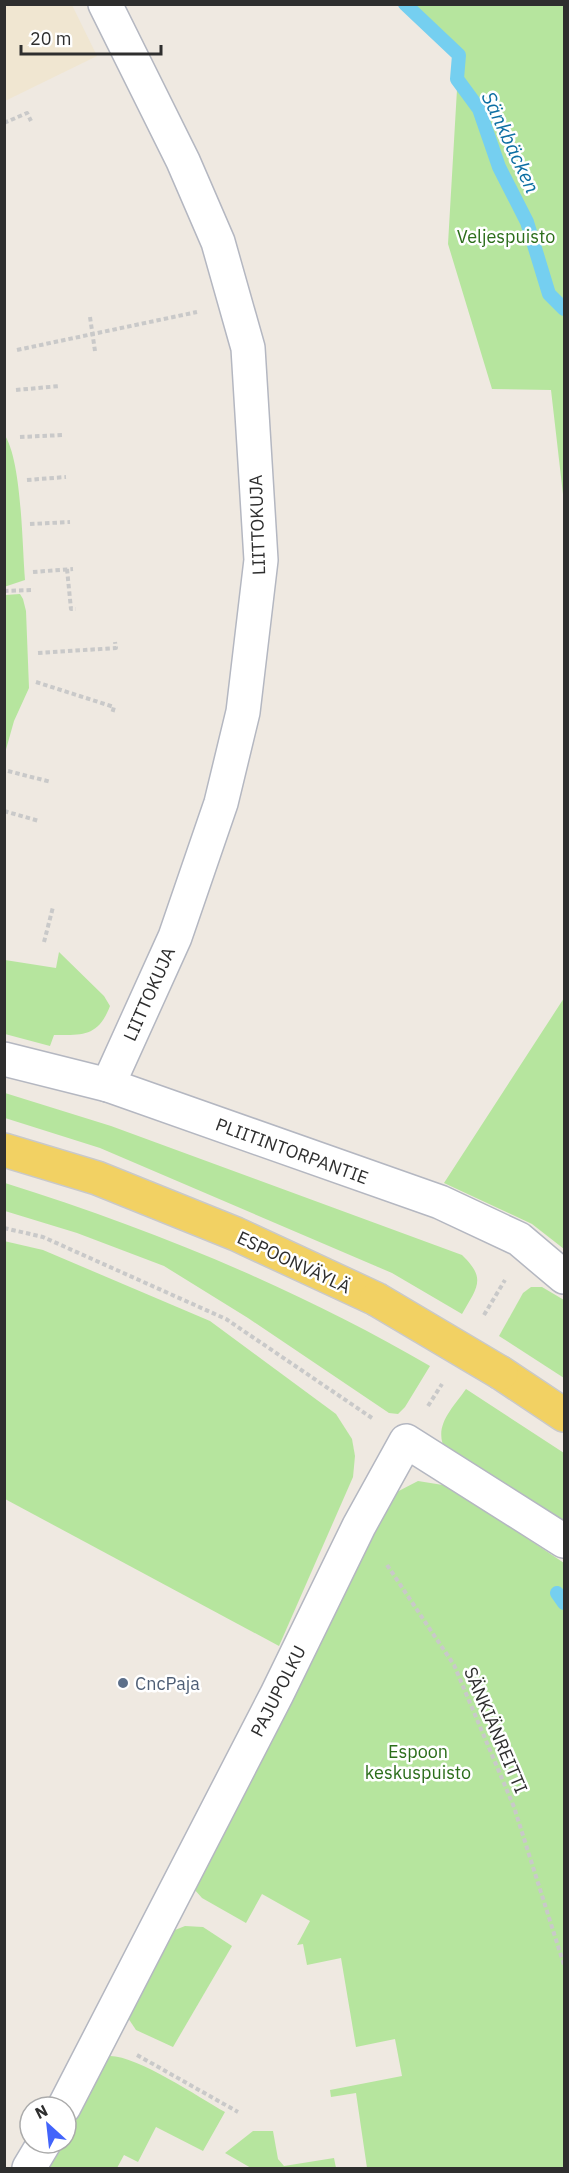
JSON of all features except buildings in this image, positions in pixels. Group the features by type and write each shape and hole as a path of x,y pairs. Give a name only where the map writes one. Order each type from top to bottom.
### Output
{"main road":[{"name":"ESPOONVÄYLÄ","path":"4,1150 97,1178 236,1234 376,1299 501,1373 564,1415"}],"street":[{"name":"LIITTOKUJA","path":"105,4 183,161 218,242 248,348 261,560 243,712 221,803 175,937 108,1085"},
{"name":"PLIITINTORPANTIE","path":"4,1059 108,1085 440,1202 519,1239 564,1276"},
{"name":"PAJUPOLKU","path":"70,2095 277,1694 359,1526 406,1441"},
{"path":"406,1441 564,1541"},
{"path":"29,2169 37,2155"}],"path":[{"path":"4,123 27,113 31,121"},
{"path":"17,350 201,311"},
{"path":"90,317 94,351"},
{"path":"16,390 60,386"},
{"path":"20,437 63,435"},
{"path":"27,480 66,477"},
{"path":"30,524 70,522"},
{"path":"67,569 70,609 76,609"},
{"path":"33,572 73,569"},
{"path":"4,591 34,590"},
{"path":"38,653 116,648 115,642"},
{"path":"36,682 114,707 112,714"},
{"path":"8,771 51,782"},
{"path":"4,811 39,821"},
{"path":"44,942 53,907"},
{"path":"4,1228 43,1237 226,1319 406,1441"},
{"path":"479,1324 507,1276"},
{"name":"SÄNKIÄNREITTI","path":"359,1526 454,1665 514,1807 564,1965"},
{"path":"102,2036 238,2112"}],"shaded area":[{"path":"5,4 72,5 97,56 5,101"}],"green space":[{"name":"Veljespuisto","path":"405,5 564,5 564,503 551,390 492,389 448,244 459,55"},
{"path":"4,434 10,446 18,482 25,580 4,587"},
{"path":"20,594 26,611 29,688 14,721 5,753 5,595"},
{"path":"59,952 104,996 110,1006 100,1024 95,1029 81,1034 54,1035 50,1046 5,1034 5,960 56,968"},
{"path":"564,998 564,1249 532,1224 444,1183"},
{"path":"5,1093 111,1126 462,1255 475,1271 477,1283 475,1290 462,1314 392,1273 100,1148 5,1118"},
{"path":"5,1183 115,1220 222,1262 328,1311 430,1366 405,1407 398,1414 389,1413 248,1318 164,1266 77,1233 5,1211"},
{"path":"4,1241 43,1250 210,1321 336,1414 352,1439 355,1456 353,1477 279,1646 5,1499"},
{"path":"531,1287 542,1287 564,1300 564,1378 499,1336 523,1293"},
{"path":"466,1389 564,1453 564,1527 446,1451 442,1442 442,1426 445,1418"},
{"name":"Espoon keskuspuisto","path":"418,1481 449,1486 564,1563 564,2168 367,2168 356,2093 331,2097 330,2090 402,2076 395,2039 356,2047 341,1958 307,1965 303,1944 297,1945 310,1921 262,1894 246,1923 202,1898 194,1889 391,1495"},
{"path":"185,1926 203,1927 232,1946 173,2047 136,2030 128,2018 165,1934"},
{"path":"110,2056 136,2063 225,2112 203,2151 156,2127 138,2162 124,2155 117,2168 41,2168 48,2155 78,2155 78,2098 96,2064"},
{"path":"253,2131 273,2131 278,2159 284,2166 334,2158 336,2168 251,2168 225,2153"}],"waterway":[{"name":"Sänkbäcken","path":"405,4 459,55 457,79 479,109 499,167 527,222 549,294 564,309"},
{"name":"Sänkbäcken","path":"557,1593 564,1603"}],"place":[{"name":"CncPaja","path":"123,1683"}]}
